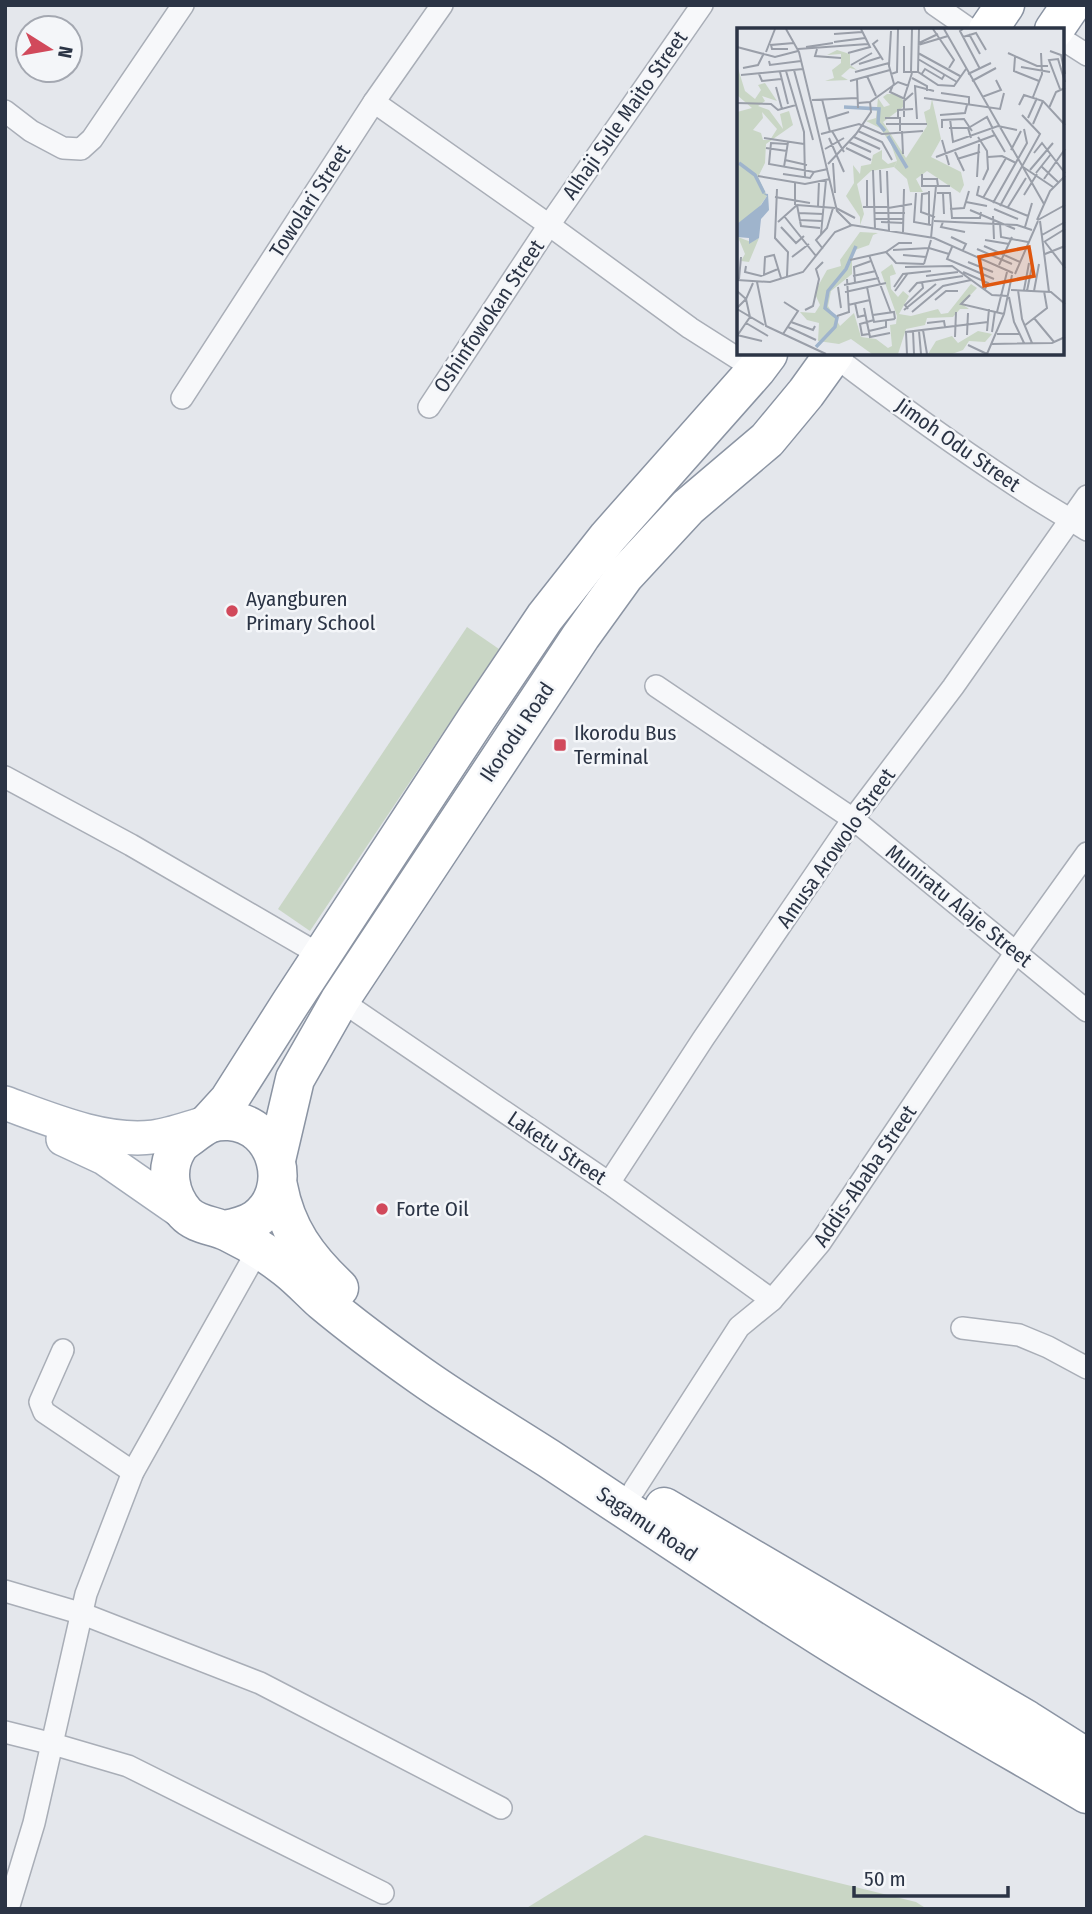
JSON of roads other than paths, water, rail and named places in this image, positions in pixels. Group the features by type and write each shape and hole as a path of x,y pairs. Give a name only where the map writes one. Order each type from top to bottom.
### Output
{"highway":[{"path":"989,28 1005,5"},
{"path":"1055,28 1071,5"},
{"name":"Ikorodu Road","path":"277,1173 295,1079 340,1000 581,636 625,575 688,506 767,440 806,393 832,355"},
{"name":"Ikorodu Road","path":"208,1123 229,1100 545,617 608,537 762,362"},
{"path":"227,1121 237,1122 254,1130 268,1143 277,1173 271,1203 258,1217 242,1227 223,1230 197,1222 186,1215 175,1199 170,1181 171,1162 178,1145 208,1123 227,1121"},
{"name":"Sagamu Road","path":"277,1173 282,1209 297,1238 316,1267 359,1306 1087,1794"},
{"name":"Sagamu Road","path":"223,1230 259,1248 422,1378 674,1543 873,1649 1083,1745"}],"main road":[{"path":"5,1103 60,1130 104,1157 186,1215"},
{"path":"5,1118 60,1130 152,1137 208,1123"}],"street":[{"path":"5,111 31,131 63,148 81,149 92,139 183,5"},
{"name":"Towolari Street","path":"182,398 374,102 442,5"},
{"name":"Alhaji Sule Maito Street","path":"549,225 702,5"},
{"path":"935,5 968,28"},
{"path":"1064,40 1087,55"},
{"path":"374,102 690,328 737,350"},
{"name":"Oshinfowokan Street","path":"429,407 549,225"},
{"name":"Jimoh Odu Street","path":"834,355 949,440 1079,525"},
{"name":"Amusa Arowolo Street","path":"609,1183 853,819 1079,525 1087,495"},
{"name":"Muniratu Alaje Street","path":"656,686 853,819 1087,1011"},
{"path":"5,777 131,845 322,956"},
{"name":"Addis-Ababa Street","path":"634,1490 739,1327 772,1300 820,1243 1016,952 1087,853"},
{"name":"Laketu Street","path":"340,1000 609,1183 772,1300"},
{"path":"8,1909 34,1823 86,1594 132,1472 259,1248"},
{"path":"962,1328 1019,1335 1087,1368"},
{"path":"63,1350 40,1402 44,1412 132,1472"},
{"path":"5,1591 83,1614 260,1683 501,1808"},
{"path":"5,1732 128,1766 383,1894"}],"place":[{"name":"Ayangburen Primary School","path":"232,611"},
{"name":"Ikorodu Bus Terminal","path":"560,745"},
{"name":"Forte Oil","path":"382,1209"}]}
